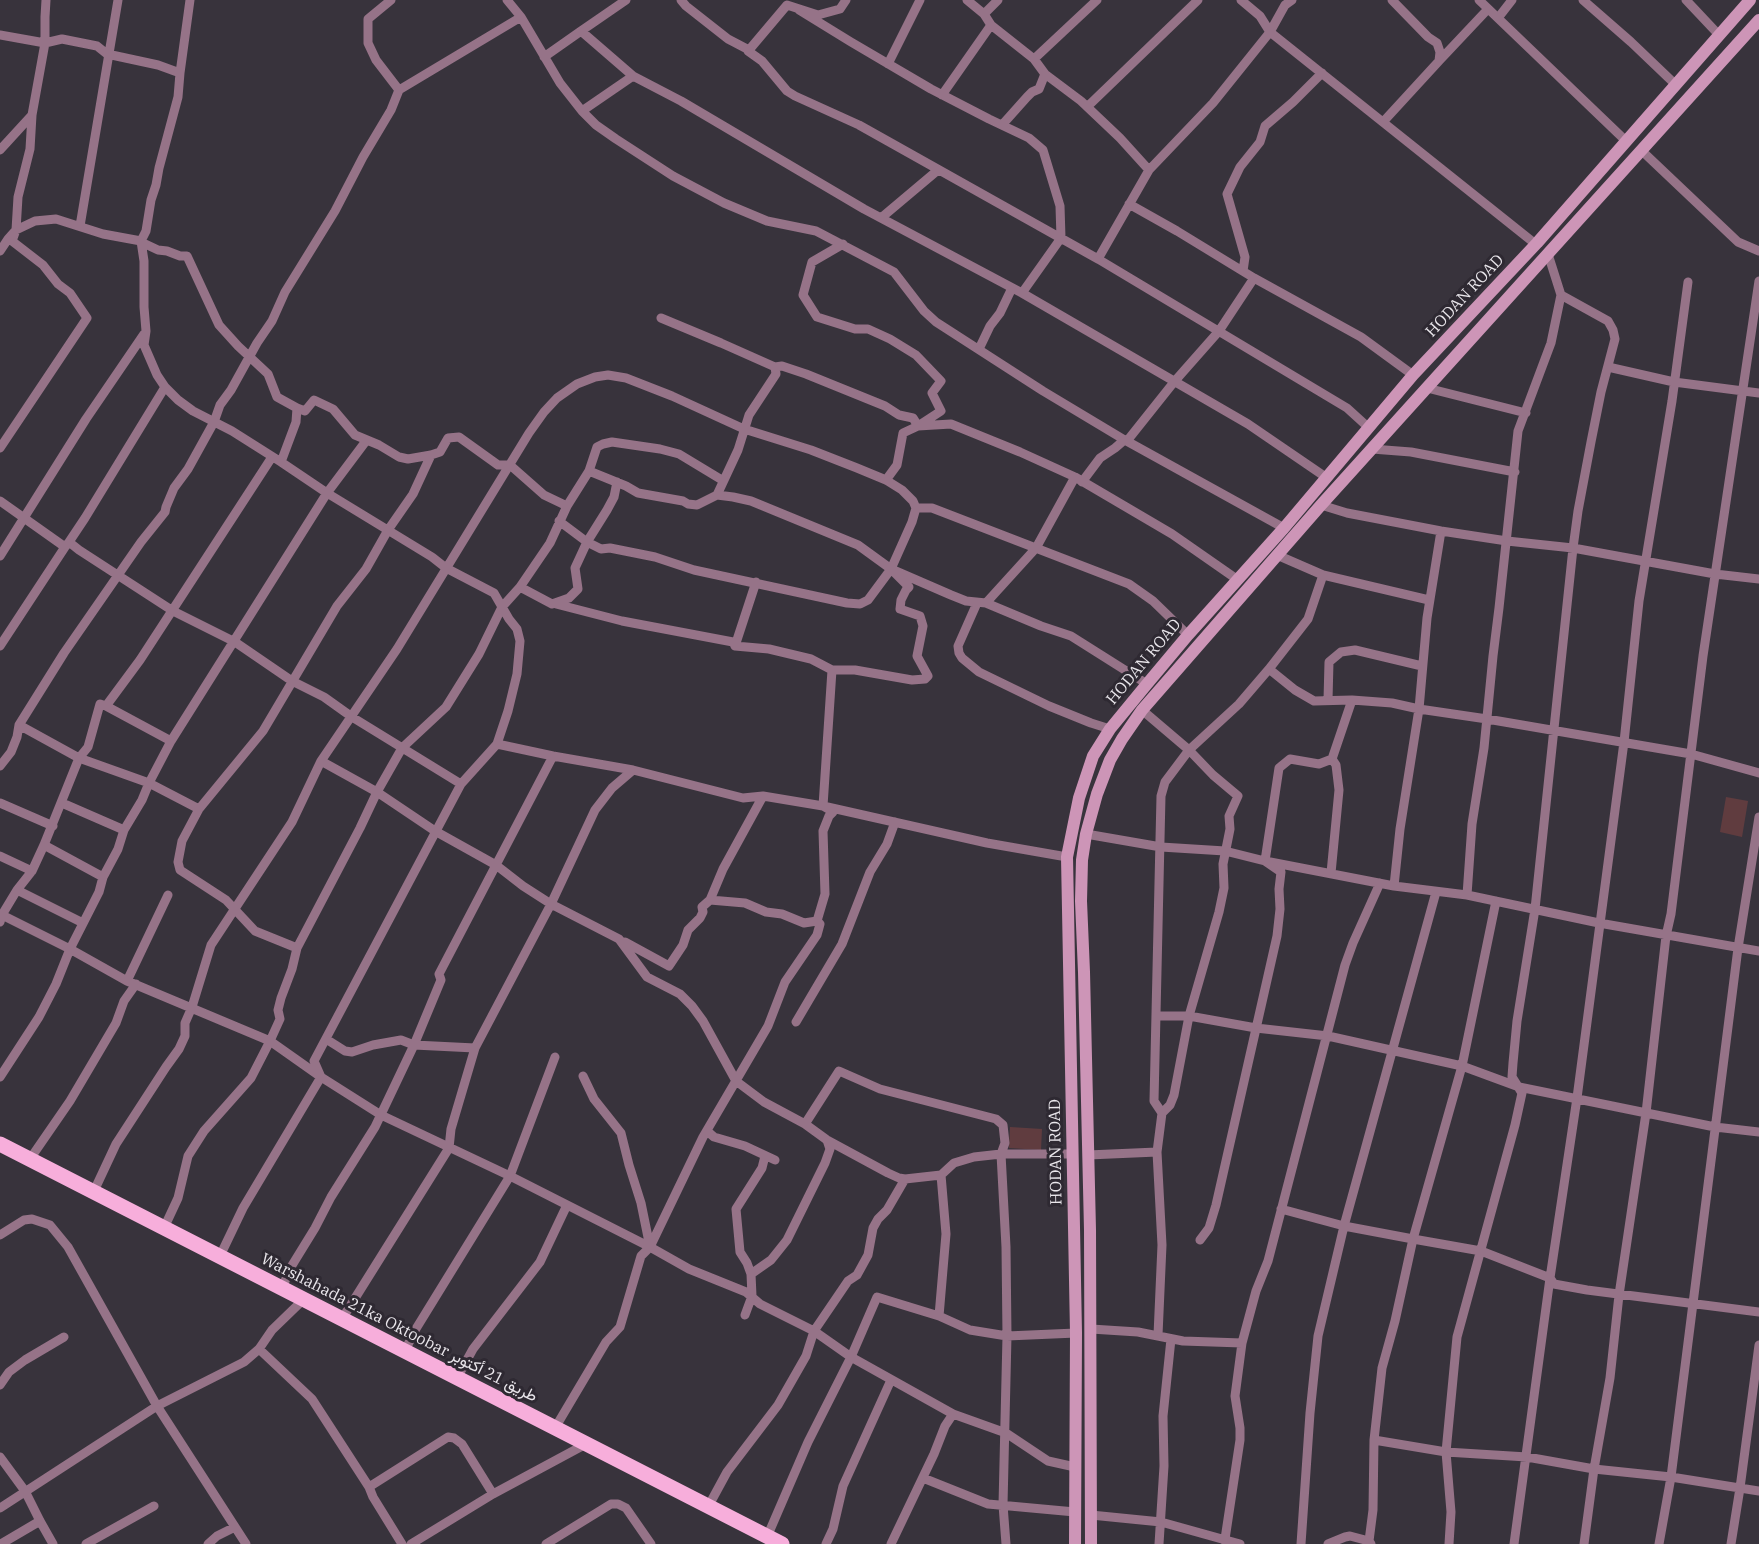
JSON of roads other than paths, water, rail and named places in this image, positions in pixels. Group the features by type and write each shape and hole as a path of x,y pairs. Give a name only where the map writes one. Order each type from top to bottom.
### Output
{"main road":[{"name":"HODAN ROAD","path":"1075,1544 1076,1333 1067,857 1079,798 1093,756 1110,729 1188,635 1284,528 1413,375 1537,243 1750,0"},
{"name":"HODAN ROAD","path":"1091,1544 1091,1329 1081,901 1082,860 1086,834 1097,794 1110,760 1142,710 1277,555 1759,20"},
{"name":"Warshahada 21ka Oktoobar طريق 21 أكتوبر","path":"0,1144 782,1544"}],"street":[{"path":"0,448 87,318 70,293 58,284 43,265 12,241 16,230 18,197 30,149 32,115 45,43 46,0"},
{"path":"80,226 107,54 118,0"},
{"path":"190,0 178,97 151,200 146,231 141,242 144,261 146,331 144,345 157,375 165,387 193,411 247,440 446,568 494,593 517,629 520,641 518,674 497,744 461,784 435,831 314,1061 321,1077"},
{"path":"391,0 368,18 368,43 376,60 399,90"},
{"path":"507,0 521,17 560,83 596,125 673,176 724,203 767,221 816,231 894,272 924,311 936,322 1043,391 1284,528"},
{"path":"544,57 626,0"},
{"path":"800,10 818,15 840,9 846,0"},
{"path":"888,64 920,0"},
{"path":"967,0 984,14 991,25 1035,59 1045,74 1087,107 1149,170"},
{"path":"984,14 998,0"},
{"path":"1035,59 1097,0"},
{"path":"1087,107 1198,0"},
{"path":"1241,0 1260,16 1270,32 1537,243"},
{"path":"1098,259 1149,170 1213,104 1270,32 1285,5 1292,0"},
{"path":"1392,0 1428,37 1437,43 1440,52 1439,61"},
{"path":"1479,0 1626,141"},
{"path":"1498,18 1512,0"},
{"path":"1583,0 1676,85"},
{"path":"1686,0 1719,35"},
{"path":"687,2 728,39 749,50 762,61 795,96 859,125 1098,259 1347,408 1369,428"},
{"path":"749,50 785,2 942,95 1029,138 1043,150 1060,206 1061,238 1022,293"},
{"path":"1383,122 1488,9"},
{"path":"0,766 17,737 19,725 64,653 149,531 165,512 174,488 188,470 214,422 220,405 272,321 285,292 335,211 391,110 399,90 521,17"},
{"path":"942,95 991,25"},
{"path":"581,31 633,76 681,101 881,218 1022,293 1248,424 1327,478"},
{"path":"0,35 45,43 62,39 97,46 107,54 158,65 180,73"},
{"path":"1244,271 1245,257 1227,194 1240,167 1260,142 1265,126 1322,73"},
{"path":"1002,125 1032,92 1039,89 1045,74"},
{"path":"582,111 633,76"},
{"path":"0,150 32,115"},
{"path":"1642,151 1738,242 1759,251"},
{"path":"881,218 938,170"},
{"path":"1129,204 1254,278 1361,337 1413,375"},
{"path":"0,250 4,236 35,221 56,219 104,234 141,242 158,250 188,256 219,325 268,374 277,397 305,411 314,400 333,409 355,435 399,457 408,459 440,452 448,438 459,437 498,465 510,465 544,495 567,506"},
{"path":"843,244 812,262 802,295 817,317 855,329 868,329 890,339 915,355 941,381 932,393 941,411 903,434 897,465 886,480"},
{"path":"1467,895 1473,815 1487,719 1518,431 1551,344 1561,295 1548,254"},
{"path":"1110,729 1049,706 979,672 962,658 958,646 982,603 1036,548 1078,479 1100,458 1126,440 1219,331 1254,278"},
{"path":"1514,1544 1550,1278 1578,1098 1645,562 1688,282"},
{"path":"1584,1544 1610,1378 1619,1295 1646,1113 1666,936 1671,914 1700,678 1759,282"},
{"path":"979,349 1012,288"},
{"path":"1449,1544 1451,1512 1446,1452 1457,1337 1522,1093 1512,1077 1513,1063 1535,909 1573,548 1591,442 1615,339 1608,321 1561,295"},
{"path":"661,318 775,368 782,366 806,374 885,406 899,415 913,418 918,426"},
{"path":"0,556 86,419 146,331"},
{"path":"1608,367 1674,382 1759,393"},
{"path":"717,495 722,480 738,450 749,415 777,374 775,368"},
{"path":"94,1191 116,1144 179,1049 185,1023 211,945 292,822 321,761 397,649 544,412 558,398 577,384 594,377 608,375 626,378 744,429 811,450 886,480 902,490 913,501 916,508 909,533 900,546 891,569 868,600 860,604 814,597 756,582 729,579 655,557 610,548 601,549 587,542 560,521"},
{"path":"0,646 86,518 165,387"},
{"path":"1427,388 1526,413"},
{"path":"281,462 296,422 297,408"},
{"path":"918,426 951,424 1078,479 1172,534 1238,580"},
{"path":"0,1077 39,1017 56,984 70,949 99,892 103,877 118,849 124,830 142,800 171,741 327,493 366,441"},
{"path":"164,1228 178,1197 188,1156 204,1131 251,1078 270,1041 280,1019 278,1010 297,948 377,792 402,748 446,707 479,654 502,607 520,587 550,543 567,506 589,471 597,447 612,442 652,447 679,454 722,480"},
{"path":"1372,449 1411,452 1515,472"},
{"path":"297,948 255,931 226,900 180,870 178,862 182,841 199,809 263,731 337,606 366,569 388,530 413,494 431,455"},
{"path":"106,706 173,611 272,457"},
{"path":"520,587 552,604 622,621 733,642 735,646 769,649 811,659 832,670 855,670 918,680 928,676 917,656 923,626 920,616 900,609 909,587 891,569 858,545 751,501 733,496 717,495 697,505 688,504 683,501 638,493 589,471"},
{"path":"556,604 569,598 578,589 575,568 587,542 614,497 617,482"},
{"path":"0,501 24,519 173,611 235,642 292,681 324,697 352,717 461,784"},
{"path":"1321,505 1347,513 1441,531 1573,548 1715,574 1759,579"},
{"path":"916,508 932,508 1129,584 1152,600 1188,635"},
{"path":"1394,886 1400,829 1419,709 1429,600 1441,531"},
{"path":"1277,555 1323,575 1429,600"},
{"path":"891,569 958,598 982,603 1071,636 1147,684"},
{"path":"1162,1113 1154,1101 1161,796 1165,782 1189,750 1239,704 1308,619 1323,575"},
{"path":"735,646 756,582"},
{"path":"1328,700 1329,662 1341,652 1355,650 1422,666"},
{"path":"1269,669 1295,690 1314,700 1392,703 1691,754 1759,773"},
{"path":"823,806 832,670"},
{"path":"1332,759 1352,700"},
{"path":"171,741 100,704 88,747 79,758 53,826 32,871 17,890 1,917 70,949 132,983 270,1041 381,1115 510,1176 689,1269 746,1292 760,1305 814,1331 851,1357 953,1414 1005,1433 1048,1461 1074,1467"},
{"path":"1142,710 1238,796 1229,816 1230,829 1223,864 1224,893 1189,1016 1174,1095 1170,1105 1162,1113 1157,1152 1162,1245 1158,1335"},
{"path":"19,725 79,758 149,783 199,809"},
{"path":"497,744 633,770 743,798 763,796 823,806 987,843 1067,857"},
{"path":"282,1288 291,1267 331,1197 381,1115 414,1046 441,980 439,974 553,756"},
{"path":"1265,861 1279,768 1290,759 1319,764 1332,759"},
{"path":"1331,873 1339,790 1336,765 1332,759"},
{"path":"321,761 377,792 435,831 496,865 522,886 550,904 669,966 684,945 688,930 700,918 703,912 702,907 710,902 723,869 763,796"},
{"path":"342,1319 450,1148 451,1129 475,1048 550,904 595,810 612,788 633,770"},
{"path":"0,802 53,826"},
{"path":"62,803 124,830"},
{"path":"555,1428 602,1348 620,1327 641,1256 650,1247 707,1131 768,1026 784,982 817,935 820,924 817,921 825,894 823,831 833,812 823,806"},
{"path":"1659,1544 1671,1477 1738,948 1759,817"},
{"path":"796,1022 842,944 870,872 887,844 895,822"},
{"path":"1086,834 1161,847 1226,851 1265,861 1394,886 1467,895 1666,936 1759,951"},
{"path":"44,845 103,877"},
{"path":"0,856 32,871"},
{"path":"1200,1240 1209,1228 1216,1205 1275,949 1280,909 1281,872 1265,861"},
{"path":"1226,1541 1240,1440 1234,1396 1242,1343 1256,1291 1268,1261 1345,965 1380,883"},
{"path":"17,890 83,923"},
{"path":"1301,1544 1318,1336 1344,1226 1391,1049 1436,892"},
{"path":"30,1159 70,1101 116,1023 168,894"},
{"path":"710,900 745,903 766,912 782,914 804,924 817,921"},
{"path":"1328,1544 1350,1536 1370,1542 1374,1440 1382,1368 1413,1239 1462,1066 1496,902"},
{"path":"615,936 623,942 647,977 680,994 692,1006 703,1021 735,1081 764,1102 805,1124 827,1140 888,1173 905,1179 941,1175 954,1163 974,1157 1001,1154 1072,1154"},
{"path":"1157,1016 1189,1016 1256,1028 1328,1036 1462,1066 1519,1087 1715,1127 1759,1132"},
{"path":"326,1039 345,1051 352,1052 373,1045 401,1040 414,1046 475,1048"},
{"path":"405,1351 414,1332 510,1176 555,1057"},
{"path":"805,1124 839,1071 879,1089 996,1119 1003,1125 1005,1143 1001,1154 1006,1247 1007,1336 1004,1505 1006,1544"},
{"path":"583,1076 594,1099 621,1133 641,1203 650,1247"},
{"path":"219,1256 243,1208 321,1077"},
{"path":"707,1131 714,1137 745,1146 775,1160"},
{"path":"751,1274 771,1260 787,1240 825,1163 830,1149 827,1140"},
{"path":"1088,1155 1157,1152"},
{"path":"745,1315 752,1296 751,1274 740,1252 736,1209 762,1168 765,1156"},
{"path":"939,1316 946,1234 941,1175"},
{"path":"708,1507 727,1472 778,1405 806,1356 814,1331 848,1281 857,1275 868,1255 873,1228 905,1179"},
{"path":"457,1378 473,1349 540,1262 567,1205"},
{"path":"1281,1209 1344,1226 1481,1251 1550,1278 1554,1284 1619,1295 1759,1312"},
{"path":"0,1235 24,1220 32,1219 50,1226 68,1247 157,1406 246,1544"},
{"path":"767,1537 808,1443 851,1357 877,1298 939,1316 970,1330 1007,1336 1076,1333"},
{"path":"0,1508 157,1406 244,1362 259,1349 272,1330 304,1299"},
{"path":"1091,1329 1138,1332 1183,1341 1242,1343"},
{"path":"0,1385 9,1372 64,1337"},
{"path":"1159,1544 1164,1466 1163,1416 1171,1339"},
{"path":"1731,1544 1759,1345"},
{"path":"259,1349 312,1399 369,1487 369,1491 402,1544"},
{"path":"826,1544 833,1529 843,1486 891,1380"},
{"path":"891,1544 945,1426 953,1414"},
{"path":"369,1487 448,1437 462,1444 493,1494"},
{"path":"1374,1440 1446,1452 1527,1457 1594,1469 1671,1477 1759,1491"},
{"path":"411,1544 493,1494 586,1444"},
{"path":"0,1457 26,1491 53,1544"},
{"path":"923,1478 988,1504 1075,1512"},
{"path":"546,1544 611,1504 618,1504 626,1508 651,1544"},
{"path":"86,1544 154,1506"},
{"path":"1091,1515 1161,1522 1240,1544"},
{"path":"1,1544 40,1521"},
{"path":"208,1544 217,1536 235,1527"}]}
